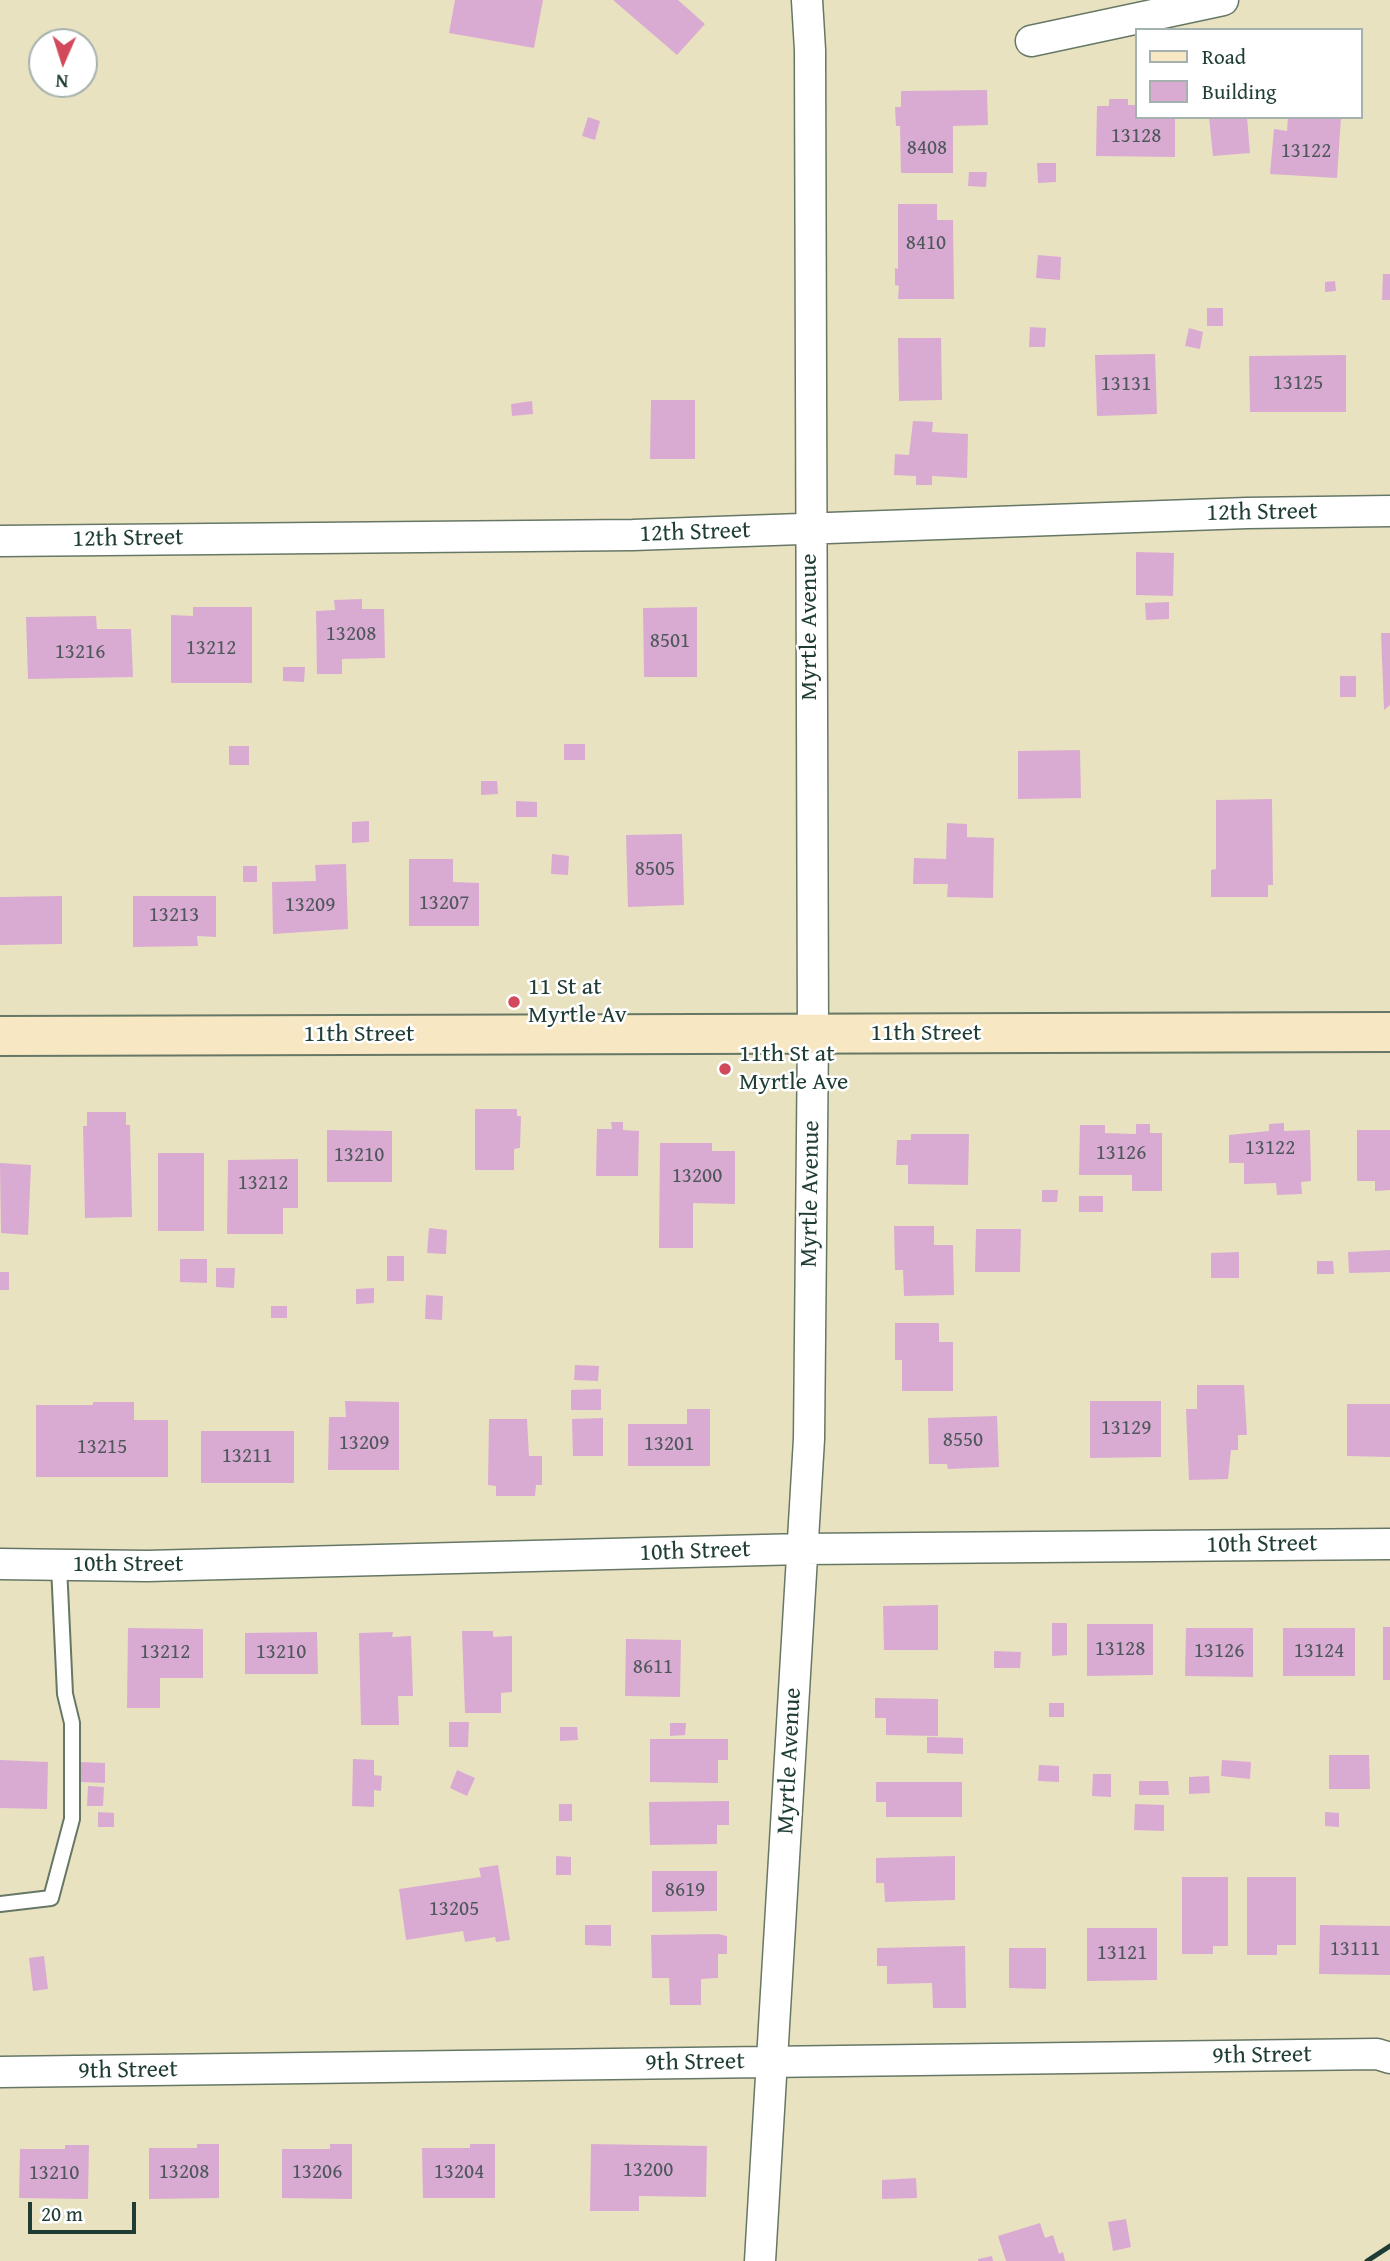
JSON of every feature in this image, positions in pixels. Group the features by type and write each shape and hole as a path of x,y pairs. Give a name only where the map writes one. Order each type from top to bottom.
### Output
{"main road":[{"name":"11th Street","path":"0,1036 1390,1032"}],"street":[{"name":"Myrtle Avenue","path":"760,2261 809,1439 813,1035 810,50 807,0"},
{"path":"1031,41 1223,0"},
{"name":"12th Street","path":"0,541 633,535 1247,513 1390,511"},
{"name":"10th Street","path":"0,1564 236,1565 802,1549 1390,1544"},
{"name":"9th Street","path":"0,2073 1377,2054 1390,2058"}],"lane":[{"path":"0,1904 51,1898 72,1819 72,1723 65,1694 59,1566"}],"building":[{"path":"455,0 543,0 534,48 449,33"},
{"path":"613,0 678,0 705,24 677,55"},
{"path":"987,90 988,125 953,126 953,173 901,173 900,126 896,126 895,107 901,107 901,91"},
{"path":"1109,99 1128,99 1128,105 1134,105 1134,119 1175,119 1175,157 1096,156 1097,106 1109,106"},
{"path":"588,117 600,121 595,140 582,136"},
{"path":"1209,119 1247,119 1250,153 1213,156"},
{"path":"1288,119 1341,119 1337,178 1270,174 1274,129 1287,131"},
{"path":"1037,163 1056,163 1056,182 1038,183"},
{"path":"969,172 987,172 986,187 968,186"},
{"path":"898,204 937,204 937,220 953,220 954,299 898,299 899,286 895,285 895,268 898,269"},
{"path":"1038,255 1061,257 1060,280 1036,278"},
{"path":"1383,274 1390,274 1390,300 1382,300"},
{"path":"1335,281 1336,291 1325,292 1325,282"},
{"path":"1207,308 1223,308 1223,326 1207,326"},
{"path":"1030,327 1046,328 1045,347 1029,347"},
{"path":"1189,328 1203,332 1200,349 1185,346"},
{"path":"898,338 941,338 942,400 899,401"},
{"path":"1155,354 1157,414 1097,416 1095,355"},
{"path":"1346,355 1346,412 1250,412 1249,356"},
{"path":"651,400 695,400 695,459 650,459"},
{"path":"532,401 533,414 512,416 511,404"},
{"path":"913,421 933,422 932,432 968,434 967,478 932,476 932,485 916,485 916,476 894,475 895,454 909,455"},
{"path":"1136,552 1174,553 1173,596 1136,595"},
{"path":"362,599 362,609 384,609 385,658 342,659 342,674 317,674 316,611 335,610 334,600"},
{"path":"1169,602 1169,619 1146,620 1145,603"},
{"path":"193,607 252,607 252,683 171,683 171,615 193,616"},
{"path":"697,607 697,677 644,677 643,608"},
{"path":"96,616 97,629 131,629 133,677 28,679 26,617"},
{"path":"1381,633 1390,633 1390,705 1384,710"},
{"path":"283,667 305,667 304,682 283,681"},
{"path":"1340,676 1356,676 1356,697 1340,697"},
{"path":"564,744 585,744 585,760 564,760"},
{"path":"229,746 249,746 249,765 229,765"},
{"path":"1080,750 1081,798 1018,799 1018,751"},
{"path":"481,781 497,781 498,794 481,795"},
{"path":"1272,799 1273,885 1268,885 1268,897 1211,897 1211,870 1216,869 1216,800"},
{"path":"516,801 537,802 537,817 516,817"},
{"path":"369,821 369,842 352,843 352,822"},
{"path":"947,823 967,824 967,837 994,838 993,898 947,897 948,884 913,884 914,858 946,859"},
{"path":"682,834 684,905 628,907 626,835"},
{"path":"552,854 569,856 568,875 551,874"},
{"path":"409,859 453,859 453,882 479,883 479,926 409,926"},
{"path":"346,864 348,929 273,934 272,882 316,881 315,865"},
{"path":"243,866 257,866 257,882 243,882"},
{"path":"62,896 62,944 0,945 0,897"},
{"path":"133,896 216,896 216,937 197,936 198,946 133,947"},
{"path":"475,1109 517,1109 517,1116 521,1116 520,1148 514,1149 514,1170 475,1170"},
{"path":"87,1112 126,1112 126,1125 130,1125 132,1217 85,1218 83,1126 87,1126"},
{"path":"611,1122 623,1122 623,1130 639,1131 638,1176 596,1176 597,1129 612,1129"},
{"path":"1284,1123 1284,1131 1310,1130 1311,1181 1301,1182 1302,1194 1277,1195 1276,1183 1244,1184 1244,1163 1229,1163 1229,1135 1269,1131 1269,1124"},
{"path":"1136,1124 1150,1124 1150,1133 1162,1133 1162,1191 1132,1191 1132,1175 1079,1175 1080,1125 1105,1125 1105,1133 1136,1134"},
{"path":"327,1130 392,1131 392,1182 327,1182"},
{"path":"1357,1130 1390,1130 1390,1190 1375,1191 1375,1181 1357,1181"},
{"path":"911,1134 969,1134 968,1185 908,1184 908,1165 896,1165 897,1140 911,1140"},
{"path":"660,1143 712,1143 712,1151 735,1151 735,1204 693,1203 693,1248 659,1248"},
{"path":"158,1153 204,1153 204,1231 158,1231"},
{"path":"298,1159 298,1208 283,1208 283,1234 227,1234 228,1160"},
{"path":"0,1163 31,1165 28,1235 1,1233"},
{"path":"1042,1190 1058,1190 1057,1202 1042,1202"},
{"path":"1079,1196 1103,1196 1103,1212 1079,1212"},
{"path":"894,1226 934,1226 934,1245 953,1245 954,1295 904,1296 903,1270 895,1270"},
{"path":"429,1228 447,1230 446,1254 427,1253"},
{"path":"976,1229 1021,1229 1020,1272 975,1272"},
{"path":"1390,1250 1390,1272 1349,1273 1348,1252"},
{"path":"1239,1252 1239,1278 1211,1278 1211,1253"},
{"path":"387,1256 404,1256 404,1281 387,1281"},
{"path":"180,1259 207,1259 207,1283 180,1282"},
{"path":"1317,1261 1333,1261 1334,1274 1317,1274"},
{"path":"216,1268 235,1268 234,1288 216,1287"},
{"path":"0,1272 9,1272 9,1290 0,1290"},
{"path":"374,1288 374,1303 356,1304 356,1289"},
{"path":"426,1295 443,1296 442,1320 425,1319"},
{"path":"271,1306 287,1306 287,1318 271,1318"},
{"path":"895,1323 939,1323 939,1342 953,1342 953,1391 902,1391 902,1360 895,1360"},
{"path":"575,1365 599,1366 598,1381 574,1380"},
{"path":"1197,1385 1244,1385 1247,1435 1238,1435 1238,1450 1231,1450 1228,1479 1189,1480 1186,1409 1197,1409"},
{"path":"601,1389 601,1410 571,1410 571,1390"},
{"path":"345,1401 399,1402 399,1470 328,1470 329,1417 346,1417"},
{"path":"1090,1401 1161,1401 1161,1457 1090,1458"},
{"path":"93,1402 134,1402 134,1420 168,1420 168,1477 36,1477 36,1405 93,1405"},
{"path":"1347,1404 1390,1404 1390,1457 1347,1456"},
{"path":"687,1409 710,1409 710,1466 628,1466 628,1424 687,1424"},
{"path":"997,1416 999,1467 948,1469 947,1464 929,1464 928,1418"},
{"path":"603,1418 603,1456 573,1456 572,1419"},
{"path":"489,1419 527,1419 529,1456 542,1456 542,1485 536,1485 535,1496 496,1496 496,1486 488,1485"},
{"path":"201,1431 294,1431 294,1483 201,1483"},
{"path":"938,1605 938,1650 884,1650 883,1606"},
{"path":"1052,1623 1067,1623 1067,1655 1052,1656"},
{"path":"1087,1624 1153,1624 1153,1675 1087,1676"},
{"path":"1383,1627 1390,1627 1390,1680 1383,1680"},
{"path":"128,1628 203,1629 203,1678 160,1678 160,1708 127,1708"},
{"path":"1186,1628 1253,1628 1253,1677 1185,1676"},
{"path":"1283,1628 1355,1628 1355,1676 1283,1676"},
{"path":"462,1631 493,1631 493,1637 512,1636 512,1692 501,1693 501,1713 465,1713"},
{"path":"317,1632 318,1674 245,1674 245,1633"},
{"path":"393,1632 392,1637 411,1636 413,1696 398,1696 399,1725 361,1725 359,1633"},
{"path":"626,1639 681,1640 680,1697 625,1696"},
{"path":"994,1651 1021,1652 1020,1668 994,1668"},
{"path":"875,1698 938,1699 938,1736 886,1735 886,1718 875,1718"},
{"path":"1049,1703 1064,1703 1064,1717 1049,1717"},
{"path":"449,1722 469,1722 468,1747 449,1747"},
{"path":"670,1723 686,1723 685,1735 670,1736"},
{"path":"560,1727 577,1727 578,1740 560,1741"},
{"path":"927,1737 963,1738 963,1754 927,1753"},
{"path":"650,1739 728,1739 728,1760 718,1760 718,1783 650,1782"},
{"path":"1329,1755 1369,1755 1370,1789 1329,1789"},
{"path":"353,1759 374,1760 374,1775 382,1776 381,1791 374,1790 374,1807 352,1806"},
{"path":"0,1760 48,1762 47,1809 0,1808"},
{"path":"1222,1760 1251,1762 1250,1779 1221,1776"},
{"path":"81,1762 105,1763 105,1783 81,1782"},
{"path":"1039,1765 1059,1766 1059,1782 1038,1781"},
{"path":"457,1770 475,1778 467,1796 450,1788"},
{"path":"1093,1774 1111,1774 1111,1797 1092,1796"},
{"path":"1209,1776 1210,1793 1189,1794 1189,1777"},
{"path":"1139,1781 1168,1781 1169,1795 1139,1795"},
{"path":"876,1782 962,1782 962,1817 886,1817 886,1802 876,1802"},
{"path":"88,1786 104,1787 103,1806 87,1806"},
{"path":"729,1801 729,1825 717,1825 717,1844 650,1845 649,1802"},
{"path":"559,1804 572,1804 572,1821 559,1821"},
{"path":"1135,1804 1164,1805 1164,1831 1134,1830"},
{"path":"98,1812 114,1813 114,1827 98,1827"},
{"path":"1325,1812 1339,1813 1339,1827 1325,1826"},
{"path":"556,1856 571,1857 571,1875 556,1875"},
{"path":"955,1856 955,1900 885,1902 884,1883 876,1883 876,1858"},
{"path":"498,1865 510,1940 496,1942 495,1937 465,1942 463,1931 406,1940 399,1889 481,1877 479,1868"},
{"path":"652,1871 717,1871 717,1911 652,1912"},
{"path":"1182,1877 1228,1877 1228,1946 1213,1946 1213,1954 1182,1954"},
{"path":"1247,1877 1296,1877 1296,1945 1277,1945 1277,1955 1247,1955"},
{"path":"585,1925 611,1925 611,1946 585,1945"},
{"path":"1320,1925 1390,1926 1390,1975 1319,1974"},
{"path":"1087,1928 1157,1928 1157,1980 1087,1981"},
{"path":"651,1935 727,1936 727,1954 718,1954 718,1978 701,1979 701,2005 670,2005 669,1978 652,1978"},
{"path":"965,1946 966,2008 933,2008 932,1983 887,1984 887,1966 877,1966 877,1948"},
{"path":"1009,1948 1046,1948 1046,1989 1009,1988"},
{"path":"44,1956 48,1989 33,1991 29,1958"},
{"path":"197,2144 219,2144 219,2198 149,2199 149,2148 197,2148"},
{"path":"330,2144 352,2144 352,2199 282,2198 282,2149 330,2149"},
{"path":"470,2144 495,2144 495,2198 423,2198 422,2148 470,2148"},
{"path":"591,2144 707,2146 706,2197 639,2196 639,2211 590,2211"},
{"path":"65,2145 89,2145 88,2199 19,2198 20,2149 65,2149"},
{"path":"916,2178 917,2198 882,2199 882,2180"},
{"path":"1126,2219 1131,2247 1113,2251 1108,2222"},
{"path":"1040,2223 1045,2238 1053,2235 1059,2254 1063,2252 1065,2261 1006,2261 998,2236"},
{"path":"992,2256 993,2261 978,2261 978,2259"}],"railway":[{"path":"1367,2261 1390,2246"}],"place":[{"name":"11 St at Myrtle Av","path":"514,1002"},
{"name":"11th St at Myrtle Ave","path":"725,1069"}]}
